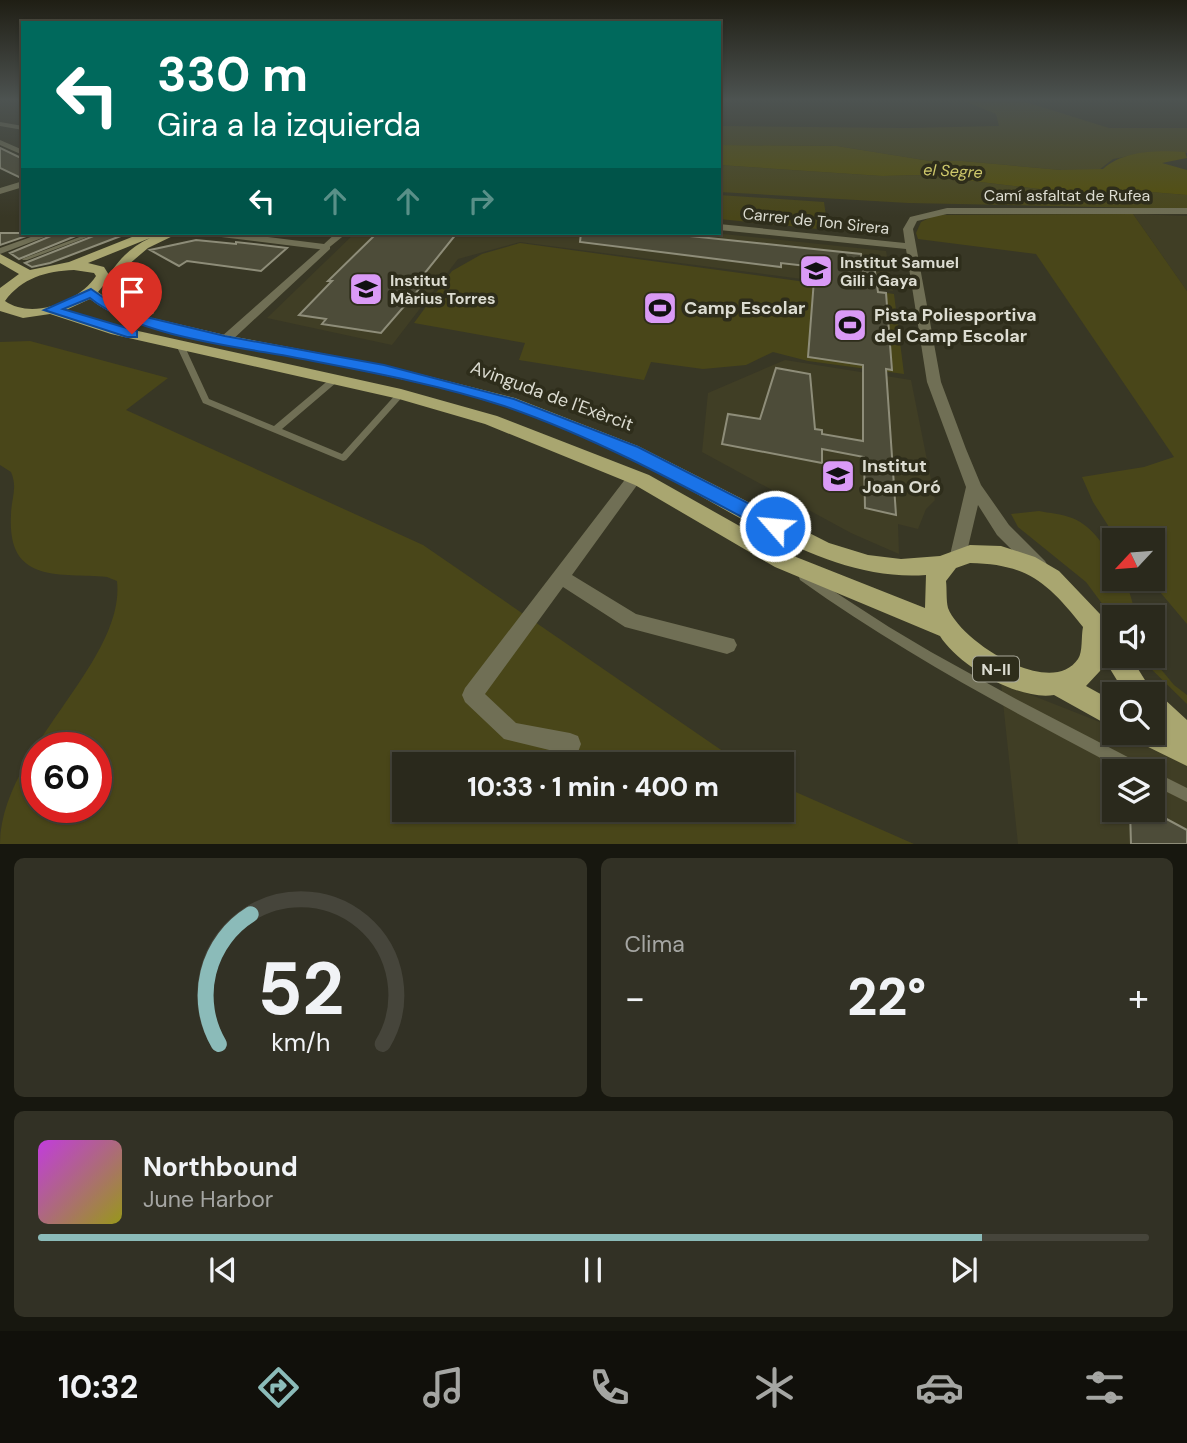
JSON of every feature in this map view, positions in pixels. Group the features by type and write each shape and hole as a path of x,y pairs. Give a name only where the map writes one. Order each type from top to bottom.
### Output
{"main road":[{"path":"62,267 90,267 99,270 103,276 91,293 51,310 15,313 2,300 30,275 148,239"},
{"path":"99,270 148,239"},
{"path":"148,239 123,262 113,280 115,288 126,300 169,326"},
{"path":"0,258 30,275"},
{"name":"Avinguda de l'Exèrcit","path":"91,293 109,307 137,319 225,341 384,370 509,402 632,451 823,550 868,564 901,568 951,560"},
{"name":"N-II","path":"2,300 52,321 95,331 116,331"},
{"name":"N-II","path":"51,310 116,331 181,347 401,394 513,429 635,477 783,561 948,628"},
{"path":"951,560 986,552 1016,558 1047,574 1076,599 1132,682"},
{"name":"N-II","path":"951,560 934,582 936,604 948,628 985,663 1009,676 1035,683 1058,684 1102,709"},
{"path":"1058,684 1078,678 1092,666 1097,648 1094,628"},
{"path":"1165,717 1187,738"},
{"path":"1165,742 1187,752"}],"street":[{"path":"0,142 21,152"},
{"path":"0,191 21,185"},
{"name":"Camí asfaltat de Rufea","path":"909,246 908,229 914,219 947,211 1187,211"},
{"name":"Carrer de Ton Sirera","path":"721,227 909,246"},
{"path":"0,251 44,235"},
{"path":"229,235 326,247"},
{"path":"225,341 340,235"},
{"path":"909,246 934,382 974,487 1003,530 1047,574"},
{"path":"570,744 511,732 472,695 635,477"},
{"path":"951,560 974,487"},
{"path":"561,577 632,621 727,645"}],"lane":[{"path":"25,259 91,235"},
{"path":"181,347 206,401 343,458 401,394"},
{"path":"276,429 334,380"},
{"path":"783,561 838,602 961,675 1118,759"},
{"path":"1165,784 1187,795"}],"shaded area":[{"path":"721,138 1187,138 1187,153 1134,155 1113,159 1099,170 930,161 837,146 721,145"},
{"path":"721,165 882,176 922,175 1073,193 1138,191 1187,195 1187,209 908,203 721,192"},
{"path":"721,195 824,202 828,230 721,219"},
{"path":"1133,214 1187,216 1187,291"},
{"path":"1133,214 1187,291 1187,624 1160,592 1166,592 1166,528 1110,528 1093,502 1082,477 1144,467 1174,457 1036,254 918,239 916,233 921,222 935,215"},
{"path":"721,234 886,251 893,291 520,242 458,259 392,345 267,318 353,235"},
{"name":"Camp Escolar","path":"520,243 894,294 904,374 808,361 773,352 746,365 703,369 651,362 644,380 519,360 525,343 414,323 452,271 482,254"},
{"path":"30,341 168,378 126,410 423,545 724,752 392,752 392,822 794,822 794,791 914,844 0,844 5,809 21,773 21,823 112,823 112,732 45,732 103,643 115,612 117,581 107,577 54,574 27,564 17,553 12,537 13,478 11,472 0,465 0,342"},
{"name":"Institut Joan Oró","path":"785,360 911,380 935,500 926,509 918,529 898,524 899,554 851,533 702,452 708,393"},
{"path":"1039,511 1080,522 1102,543 1102,592 1129,592 1133,605 1103,605 1086,582 1018,527 1011,514"},
{"path":"1150,668 1160,668 1174,685 1187,695 1187,704 1165,682"},
{"path":"1001,683 1102,723 1102,745 1157,745 1187,757 1187,844 1018,844"}],"water":[{"name":"el Segre","path":"721,145 837,146 930,161 962,161 1061,170 1103,169 1121,158 1142,153 1185,152 1187,158 1162,163 1187,170 1187,195 1138,191 1073,193 922,175 882,176 721,165"}],"building":[{"path":"0,148 21,158 21,178 0,168"},
{"path":"0,233 29,235 0,245"},
{"path":"53,235 78,235 19,259 10,253"},
{"path":"96,235 123,235 50,263 32,267 25,263"},
{"path":"375,235 455,235 420,279 427,280 381,333 322,324 326,319 299,315 332,281 328,281"},
{"path":"581,235 680,235 861,254 863,271 875,272 878,292 886,293 892,370 886,369 896,515 865,508 864,457 822,449 822,463 722,444 728,414 760,419 776,368 810,374 815,429 822,430 822,434 863,441 863,365 808,357 815,267 781,263 781,267 580,242"},
{"path":"196,240 287,248 261,271 187,261 179,266 150,250"},
{"path":"1165,818 1187,830 1187,844 1131,844 1130,822 1165,822"}],"place":[{"name":"Institut Samuel Gili i Gaya","path":"816,271"},
{"name":"Institut Màrius Torres","path":"366,289"},
{"name":"Camp Escolar","path":"660,308"},
{"name":"Pista Poliesportiva del Camp Escolar","path":"850,325"},
{"name":"Institut Joan Oró","path":"838,476"}],"route":[{"path":"132,334 51,310 91,293 109,307 137,319 225,341 384,370 509,402 632,451 775,526"}]}
